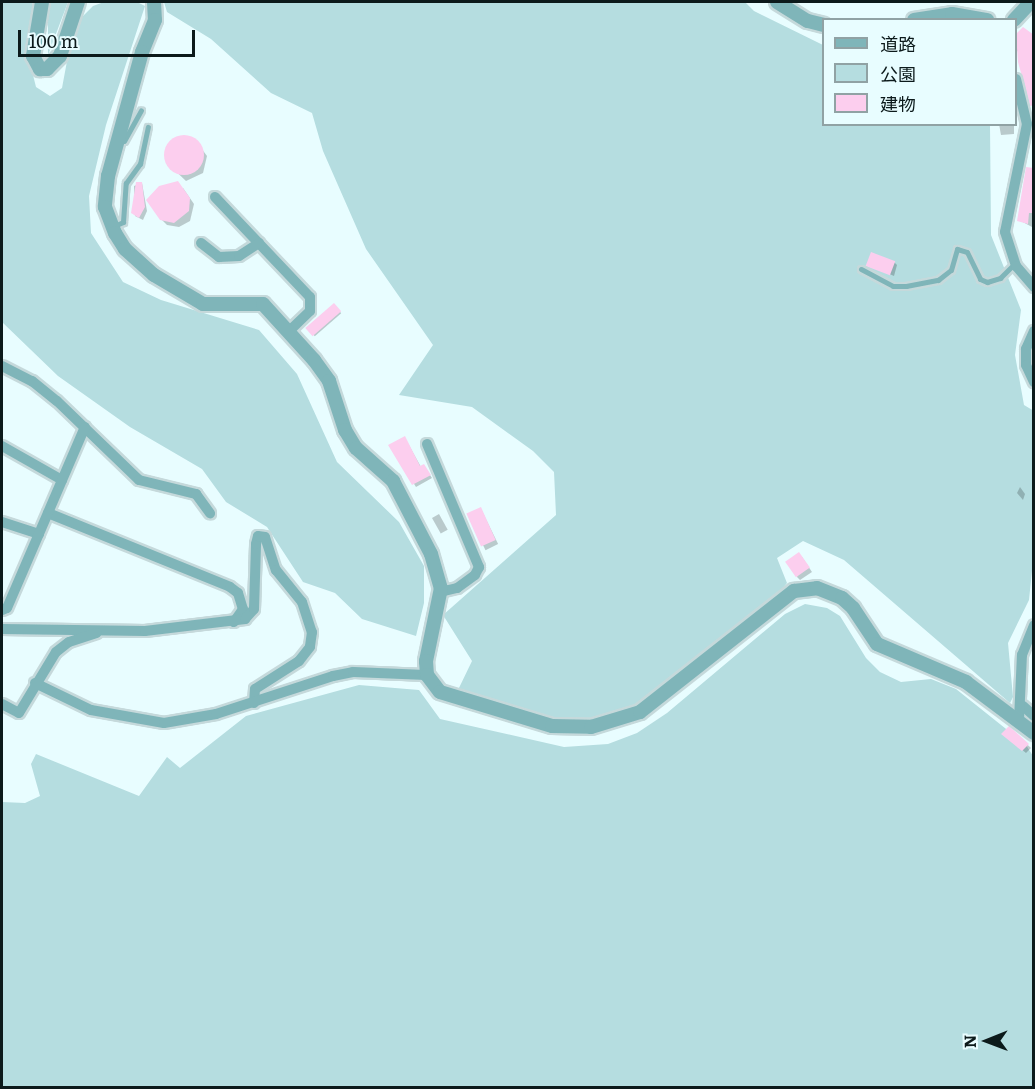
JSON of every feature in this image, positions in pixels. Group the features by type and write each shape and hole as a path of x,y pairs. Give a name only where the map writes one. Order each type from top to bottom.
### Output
{"street":[{"path":"42,2 33,56 40,69 47,69 60,56 78,2"},
{"path":"154,2 155,20 142,52 112,157 105,207 112,227 125,249 180,292 203,304 263,304 290,330 329,381 345,430 356,448 393,481 431,554 440,592 427,654 427,675 440,692 552,726 591,727 640,712 794,591 817,588 842,598 853,608 877,644 966,682 1034,733"},
{"path":"777,2 808,21 822,24"},
{"path":"1016,18 1031,2"},
{"path":"929,18 951,15 973,18"},
{"path":"1017,83 1027,124 1006,225 1007,246 1015,263 1034,287"},
{"path":"215,197 310,297 310,311 290,330"},
{"path":"201,243 219,257 239,256 259,243"},
{"path":"1034,331 1026,349 1026,365 1034,382"},
{"path":"2,366 32,381 86,427 139,480 196,494 210,513"},
{"path":"2,610 7,608 7,594 39,534 86,427"},
{"path":"427,444 479,567 475,575 457,588 440,592"},
{"path":"2,446 62,480"},
{"path":"48,513 230,587 238,593 243,609 234,623"},
{"path":"2,522 39,534"},
{"path":"2,629 145,632 234,623 251,615 255,609 255,544 258,536 265,537 276,570 302,602 312,632 310,647 299,661 255,689 254,703"},
{"path":"1019,720 1023,706 1022,655 1034,625"},
{"path":"2,704 19,713 35,683 56,652 69,642 103,630"},
{"path":"35,683 91,710 164,723 254,703 353,672 427,675"},
{"path":"1023,706 1034,716"}],"lane":[{"path":"112,157 141,110"},
{"path":"112,227 123,222 126,183 140,164 148,127"},
{"path":"861,269 894,286 906,286 938,280 951,270 957,249 967,252 980,279 987,282 1000,278 1015,263"}],"green space":[{"path":"2,2 32,2 32,71 36,87 50,96 62,88 70,45 81,18 93,6 104,2 137,2 145,6 106,125 89,196 91,233 123,282 161,300 259,330 297,374 337,462 399,522 424,566 424,603 416,636 362,619 335,593 303,582 267,527 226,502 202,469 130,427 58,376 2,322"},
{"path":"48,2 68,2 48,55"},
{"path":"164,2 745,2 754,11 822,45 822,126 990,126 991,235 1021,310 1015,355 1024,405 1034,411 1033,561 1029,600 1008,643 1013,697 1010,703 844,560 803,541 777,558 787,583 771,603 636,713 599,725 527,721 458,690 472,661 443,615 556,515 554,472 533,451 472,407 399,395 433,345 366,249 323,151 312,113 271,93 211,39 167,12"},
{"path":"805,604 827,608 840,616 866,658 880,672 901,682 931,679 956,689 1026,745 1033,756 1033,1087 2,1087 2,802 25,803 40,796 31,764 36,754 139,796 167,757 180,768 246,716 359,685 419,690 440,719 564,747 608,744 637,733 667,713 785,614"}],"building":[{"path":"1023,27 1034,35 1034,105 1030,106 1018,62 1017,33"},
{"path":"184,135 192,136 198,141 203,147 203,163 198,169 192,174 184,175 176,174 170,169 165,163 164,155 165,147 170,141 176,136"},
{"path":"1026,167 1034,168 1034,213 1029,213 1028,224 1017,221"},
{"path":"178,181 190,198 189,211 174,223 160,220 146,200 159,186"},
{"path":"136,182 142,182 145,207 139,218 131,213"},
{"path":"871,252 895,261 890,275 866,266"},
{"path":"334,303 341,311 313,336 305,328"},
{"path":"405,436 420,466 424,464 431,475 412,485 388,445"},
{"path":"481,507 496,540 481,546 466,514"},
{"path":"799,552 810,568 796,577 785,562"},
{"path":"1009,726 1029,744 1022,751 1001,734"}]}
